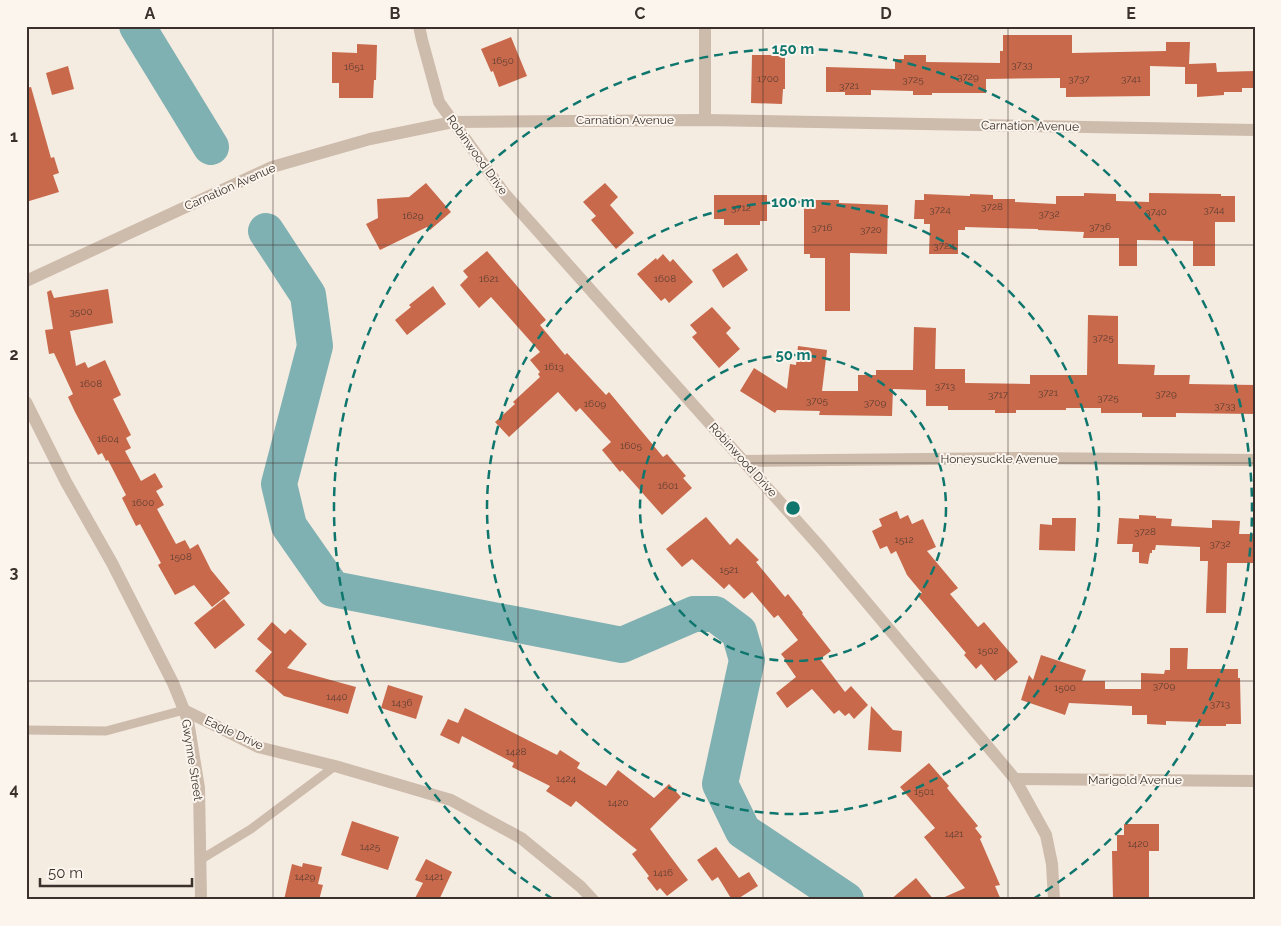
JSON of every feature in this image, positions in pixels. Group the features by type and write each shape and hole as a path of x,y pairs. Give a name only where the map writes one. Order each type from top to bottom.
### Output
{"street":[{"name":"Robinwood Drive","path":"419,26 439,102 504,193 821,548 1015,779 1046,835 1052,864 1054,900"},
{"path":"705,26 705,120"},
{"name":"Carnation Avenue","path":"26,281 272,167 370,139 453,122 705,120 1255,130"},
{"path":"26,402 66,482 112,563 174,683 184,710"},
{"name":"Honeysuckle Avenue","path":"744,461 1018,458 1255,460"},
{"name":"Eagle Drive","path":"184,710 258,747 335,766 451,800 521,838 582,887 593,900"},
{"name":"Gwynne Street","path":"184,710 188,721 199,788 201,900"},
{"name":"Marigold Avenue","path":"1015,779 1255,781"}],"lane":[{"path":"26,730 106,731 184,710"},
{"path":"200,860 251,829 335,766"}],"building":[{"path":"1003,35 1072,35 1072,53 1166,51 1166,42 1190,42 1189,64 1216,63 1217,72 1255,71 1255,88 1242,88 1242,92 1224,92 1224,95 1197,97 1197,84 1185,84 1185,67 1150,66 1150,96 1066,97 1066,88 1060,88 1060,78 986,79 986,93 913,95 913,91 871,90 871,95 845,95 845,92 826,92 826,67 895,69 895,59 904,59 904,55 926,55 926,62 1000,63 1000,51 1003,51"},
{"path":"511,37 527,76 499,87 481,49"},
{"path":"357,44 377,45 376,80 374,80 373,98 339,98 339,83 332,83 332,52 357,53"},
{"path":"752,55 785,55 785,89 783,89 782,104 751,103"},
{"path":"68,66 74,89 52,95 46,73"},
{"path":"31,87 51,158 54,157 59,173 53,175 59,192 26,202 26,88"},
{"path":"426,183 451,212 430,230 427,227 380,250 366,224 378,218 377,199 409,197"},
{"path":"605,183 618,197 610,205 634,233 616,249 591,220 596,216 583,202"},
{"path":"1084,193 1116,194 1116,201 1149,202 1149,193 1221,194 1221,196 1235,196 1235,222 1215,222 1215,266 1193,266 1193,241 1137,240 1137,266 1119,266 1119,238 1083,238 1084,232 1038,229 965,227 965,230 958,230 958,254 929,254 930,224 924,224 924,219 914,219 915,200 924,200 924,194 993,195 993,199 1015,199 1015,202 1056,204 1056,196 1084,196"},
{"path":"714,195 767,195 767,221 760,221 760,225 724,225 724,219 714,219"},
{"path":"804,200 839,200 839,203 888,205 887,254 850,253 850,311 825,311 825,258 810,258 810,254 804,254"},
{"path":"487,251 546,320 540,325 565,355 567,353 606,395 609,392 663,457 667,454 686,476 683,478 692,488 662,515 622,470 620,472 602,450 611,442 580,408 576,412 558,392 509,437 495,422 540,377 538,374 540,372 530,360 540,352 491,297 479,308 460,285 468,277 463,271"},
{"path":"737,253 748,270 723,288 712,270"},
{"path":"663,254 670,262 673,259 693,282 669,303 665,298 661,301 637,274"},
{"path":"433,286 446,304 407,335 395,320 411,307 409,305"},
{"path":"108,289 113,323 70,331 76,366 85,362 88,368 105,360 121,395 113,399 131,435 126,438 131,448 125,451 141,481 155,473 163,487 156,491 164,505 157,509 176,544 185,540 190,549 198,544 211,570 230,593 212,607 194,585 175,595 158,565 161,563 140,524 136,526 122,498 126,495 108,460 106,461 102,453 98,455 75,412 68,397 73,394 54,353 49,354 45,330 53,329 47,292 51,290 54,298"},
{"path":"712,307 731,328 726,333 740,349 719,368 692,337 697,333 690,325"},
{"path":"1088,315 1118,316 1118,364 1155,365 1154,375 1190,375 1189,384 1255,385 1255,414 1176,413 1176,417 1142,417 1142,413 1101,413 1101,408 1016,410 1016,413 995,413 995,410 948,410 948,406 926,406 926,390 893,389 892,416 819,415 820,411 777,410 775,413 740,391 754,368 787,389 790,364 796,365 798,346 827,350 822,391 858,391 858,375 876,375 876,370 913,370 914,327 936,328 935,369 965,369 965,383 1030,384 1030,375 1087,375"},
{"path":"897,511 900,519 908,515 912,524 923,519 936,547 927,551 958,588 950,594 978,627 984,622 1018,662 995,681 981,664 976,669 964,655 966,653 918,596 922,593 907,575 896,551 891,554 887,546 880,549 872,531 882,526 879,519"},
{"path":"1139,515 1172,519 1171,526 1212,528 1212,520 1240,521 1239,534 1255,534 1255,563 1227,563 1226,613 1206,613 1208,561 1200,561 1200,547 1156,545 1155,550 1152,550 1152,553 1150,553 1148,564 1139,563 1139,552 1132,552 1133,544 1117,544 1119,518 1139,519"},
{"path":"706,517 730,545 737,538 759,560 756,562 785,597 788,594 831,651 820,659 845,692 851,686 868,705 854,719 849,713 845,716 839,710 834,714 812,689 787,708 776,693 796,677 781,654 798,640 778,615 774,618 752,592 744,599 729,584 724,589 692,559 682,567 666,549"},
{"path":"1052,518 1076,518 1075,551 1039,550 1040,524 1052,525"},
{"path":"224,599 245,625 215,649 194,623"},
{"path":"272,622 285,634 290,629 307,644 287,668 356,687 348,714 284,696 255,671 272,652 257,639"},
{"path":"1170,648 1188,648 1187,669 1238,669 1238,678 1240,678 1241,724 1199,726 1199,722 1166,721 1166,725 1147,724 1147,715 1132,715 1132,706 1069,703 1065,715 1021,700 1029,675 1033,680 1041,655 1086,670 1082,681 1105,681 1105,689 1141,689 1141,673 1164,674 1165,670 1170,670"},
{"path":"388,685 423,696 416,719 381,708"},
{"path":"871,706 893,730 902,731 901,752 868,750"},
{"path":"465,708 557,755 560,750 580,763 577,768 606,786 618,770 654,798 669,784 681,797 650,829 688,880 667,896 660,888 657,891 647,878 649,876 632,854 637,850 576,801 571,807 546,791 550,786 512,767 514,763 462,736 459,744 440,735 448,719 458,723"},
{"path":"929,763 949,786 947,788 978,826 975,828 982,837 980,839 1000,885 995,886 1001,900 938,900 965,888 924,837 935,828 900,787"},
{"path":"352,821 399,837 388,870 341,855"},
{"path":"1124,824 1159,824 1159,851 1149,851 1149,900 1113,900 1112,851 1117,851 1117,835 1124,835"},
{"path":"716,847 739,878 749,872 758,886 736,900 732,900 718,877 712,881 697,860"},
{"path":"426,859 452,872 439,900 414,900 423,883 415,880"},
{"path":"303,863 322,867 318,884 323,885 319,900 284,900 292,864 302,867"},
{"path":"916,878 934,900 890,900"}],"waterway":[{"path":"137,26 211,147"},
{"path":"266,231 308,295 315,346 279,484 289,526 333,589 622,645 694,614 715,614 739,632 747,660 720,784 743,831 846,900"}]}
